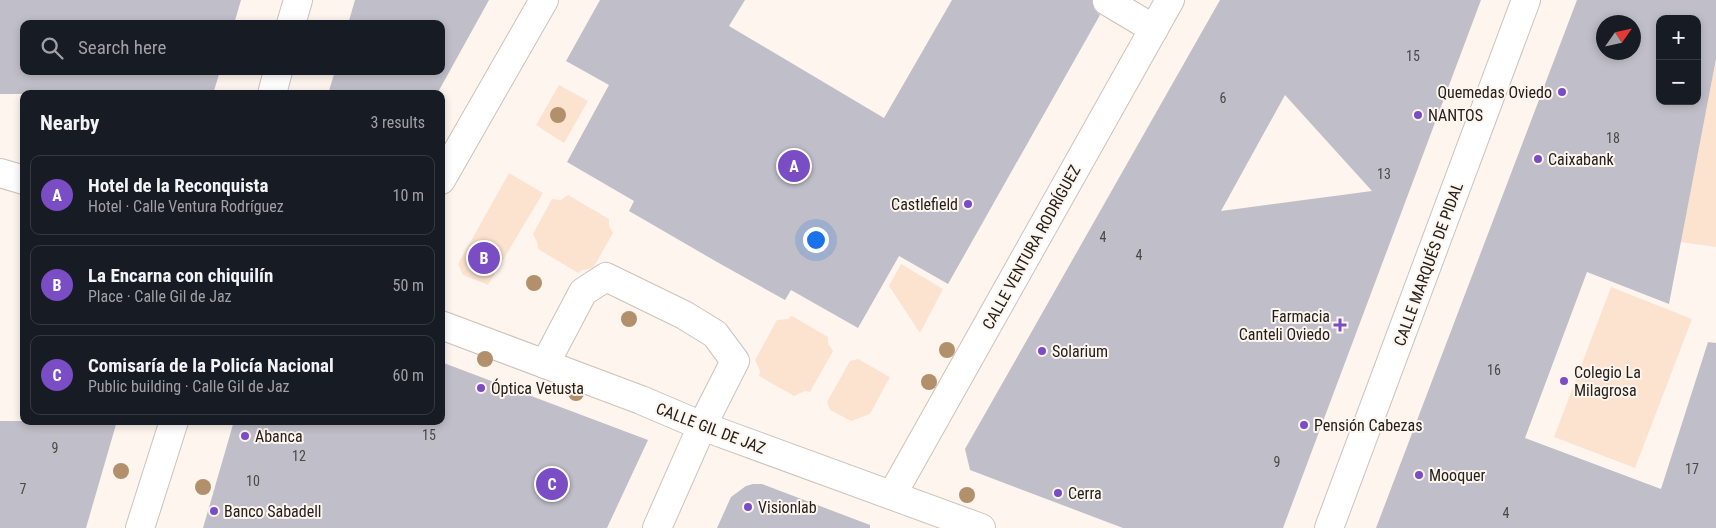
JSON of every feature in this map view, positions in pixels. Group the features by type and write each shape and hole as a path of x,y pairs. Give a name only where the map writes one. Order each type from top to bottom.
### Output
{"street":[{"path":"292,20 298,0"},
{"path":"445,173 544,0"},
{"name":"CALLE VENTURA RODRÍGUEZ","path":"892,495 1170,0"},
{"name":"CALLE MARQUÉS DE PIDAL","path":"1329,528 1526,0"},
{"path":"1108,1 1154,29"},
{"path":"273,90 277,75"},
{"path":"0,173 20,179"},
{"path":"545,364 583,292 606,277 684,315 715,334 735,361 702,426 657,528"},
{"name":"CALLE GIL DE JAZ","path":"445,326 641,400 702,426 981,528"},
{"path":"140,528 173,425"}],"shaded area":[{"path":"1716,60 1716,247 1680,242"},
{"path":"559,85 588,101 564,143 536,125"},
{"path":"509,173 543,193 488,285 463,275 458,264"},
{"path":"568,195 609,219 609,226 613,233 593,268 582,270 578,273 538,249 533,234 552,199 561,200"},
{"path":"901,264 943,289 920,333 889,286"},
{"path":"1611,287 1692,319 1635,468 1554,437"},
{"path":"792,316 828,337 828,343 833,351 810,392 805,391 794,396 759,376 760,371 755,360 777,320 788,319"},
{"path":"858,359 890,377 870,414 851,421 830,410 827,402 850,361"}],"building":[{"path":"0,0 241,0 235,20 20,20 20,75 219,75 214,90 20,90 20,94 0,94"},
{"path":"355,0 489,0 439,90 329,90 334,75 445,75 445,20 349,20"},
{"path":"600,0 745,0 729,26 884,118 952,0 1092,0 1094,9 1100,15 948,284 899,256 858,328 791,290 785,300 717,262 629,211 634,201 567,162 609,85 566,61"},
{"path":"1220,0 1481,0 1283,528 1123,528 970,470 965,449","holes":["1285,95 1372,191 1221,211"]},
{"path":"1577,0 1716,0 1716,59 1669,304 1587,272 1525,438 1661,489 1708,342 1716,343 1716,528 1376,528"},
{"path":"445,364 648,440 607,528 203,528 233,425 445,425"},
{"path":"0,421 20,421 20,425 116,425 86,528 0,528"},
{"path":"762,484 870,525 870,528 717,528 731,497 746,486"}],"place":[{"name":"Quemedas Oviedo","path":"1562,92"},
{"name":"NANTOS","path":"1418,115"},
{"name":"Caixabank","path":"1538,159"},
{"name":"Hotel de la Reconquista","path":"794,166"},
{"name":"Castlefield","path":"968,204"},
{"name":"La Encarna con chiquilín","path":"484,258"},
{"name":"Farmacia Canteli Oviedo","path":"1340,325"},
{"name":"Solarium","path":"1042,351"},
{"name":"Colegio La Milagrosa","path":"1564,381"},
{"name":"Óptica Vetusta","path":"481,388"},
{"name":"Pensión Cabezas","path":"1304,425"},
{"name":"Abanca","path":"245,436"},
{"name":"Mooquer","path":"1419,475"},
{"name":"Comisaría de la Policía Nacional","path":"552,484"},
{"name":"Cerra","path":"1058,493"},
{"name":"Visionlab","path":"748,507"},
{"name":"Banco Sabadell","path":"214,511"}]}
